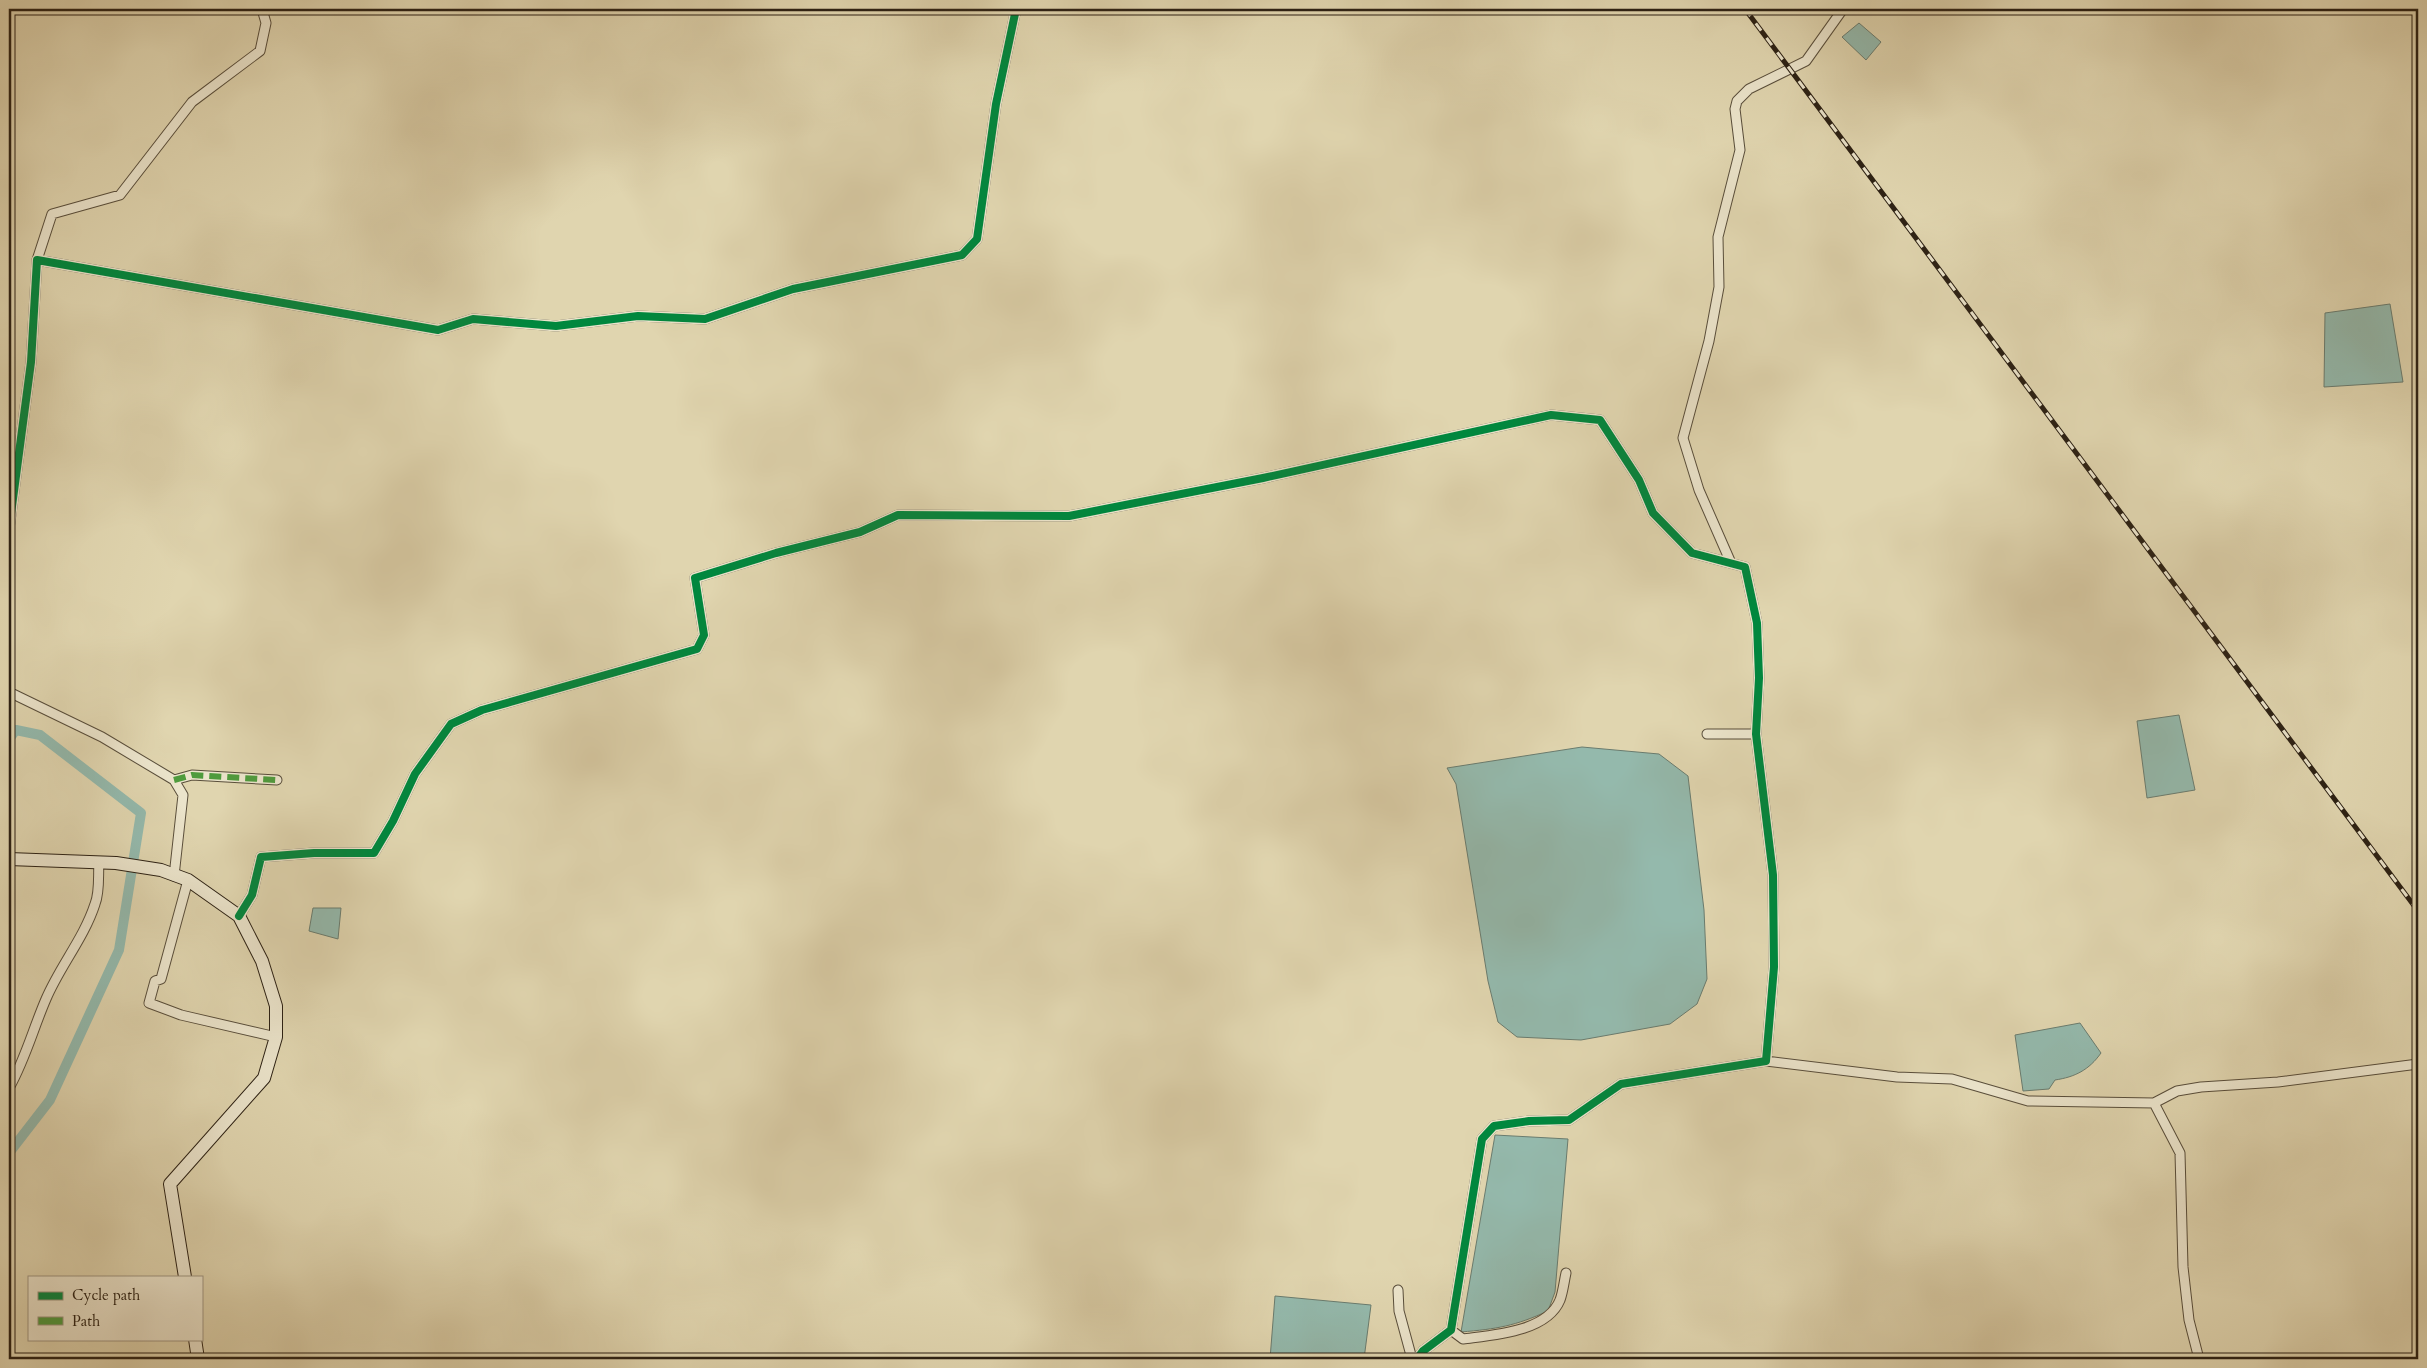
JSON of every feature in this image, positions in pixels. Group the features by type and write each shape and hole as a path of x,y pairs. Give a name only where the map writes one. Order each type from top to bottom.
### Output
{"street":[{"path":"9,529 31,362 37,260 52,214 120,195 192,102 260,51 266,22 262,9"},
{"path":"37,260 438,330 473,319 556,326 638,316 705,319 793,290 962,255 977,238 996,104 1016,9"},
{"path":"1731,563 1699,490 1683,438 1709,341 1719,287 1718,237 1740,150 1735,109 1737,101 1749,89 1806,61 1843,9"},
{"path":"239,916 252,895 261,857 314,853 374,853 393,821 415,774 451,724 482,710 697,650 704,635 695,578 776,553 860,532 898,515 1069,516 1263,478 1551,415 1600,420 1639,480 1652,513 1692,553 1745,566 1757,623 1759,678 1756,734 1773,875 1774,967 1766,1061"},
{"path":"9,689 11,693 102,737 174,780 183,795 174,876"},
{"path":"1707,734 1756,734"},
{"path":"174,780 192,775 277,780"},
{"path":"9,859 116,863 161,870 188,880 239,916 262,961 276,1006 276,1037 264,1078 170,1184 185,1276"},
{"path":"9,1088 22,1066 49,992 83,934 96,902 99,862"},
{"path":"188,880 166,963 161,978 155,981 149,1003 181,1015 276,1037"},
{"path":"1416,1359 1423,1351 1451,1330 1482,1139 1494,1126 1569,1120 1621,1084 1766,1061 1897,1077 1952,1079 2028,1101 2154,1103 2177,1091 2201,1087 2278,1082 2418,1064"},
{"path":"2154,1103 2180,1153 2183,1267 2189,1320 2199,1359"},
{"path":"1451,1330 1463,1339 1509,1333 1546,1319 1559,1301 1566,1273"},
{"path":"1398,1290 1399,1311 1412,1359"},
{"path":"195,1340 198,1359"}],"water":[{"path":"1859,23 1881,42 1866,60 1842,37"},
{"path":"2390,304 2403,382 2324,387 2325,313"},
{"path":"2179,715 2195,790 2147,798 2137,721"},
{"path":"1582,747 1659,754 1688,776 1704,910 1707,979 1697,1004 1670,1024 1581,1040 1517,1037 1498,1022 1488,981 1456,784 1447,768"},
{"path":"313,908 341,908 338,939 309,931"},
{"path":"2080,1023 2101,1053 2092,1064 2081,1072 2055,1080 2049,1089 2023,1091 2015,1035"},
{"path":"1495,1135 1568,1139 1555,1292 1548,1311 1506,1326 1461,1332"},
{"path":"1275,1296 1371,1305 1364,1359 1270,1359"}],"waterway":[{"path":"9,739 16,730 40,735 141,813 119,950 50,1100 9,1153"}],"railway":[{"path":"1745,9 2418,911"}],"marked path":[{"path":"174,780 192,775 277,780"}],"cycle path":[{"path":"9,529 31,362 37,260 438,330 473,319 556,326 638,316 705,319 793,289 962,255 977,239 996,104 1016,9"},
{"path":"239,916 252,895 261,857 314,853 374,853 393,821 415,774 451,724 482,710 697,649 704,635 695,578 776,553 860,532 898,515 1069,516 1263,478 1551,415 1600,420 1639,480 1653,513 1692,553 1745,567 1757,623 1759,678 1756,734 1773,875 1774,967 1766,1061 1621,1084 1569,1120 1529,1121 1494,1126 1482,1139 1451,1330 1423,1351 1417,1359"}]}
